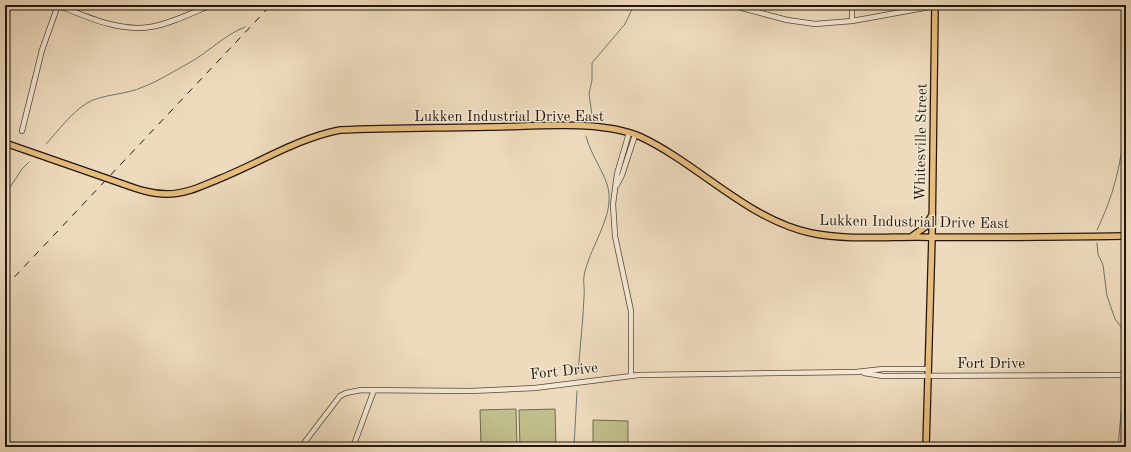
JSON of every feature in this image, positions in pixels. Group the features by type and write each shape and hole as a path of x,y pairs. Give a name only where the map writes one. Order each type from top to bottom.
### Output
{"main road":[{"name":"Whitesville Street","path":"926,447 927,372 933,213 935,5"},
{"name":"Lukken Industrial Drive East","path":"5,143 154,194 168,194 187,192 314,137 340,130 557,126 607,129 632,134 676,157 760,212 787,226 819,234 932,238 1126,236"},
{"path":"910,237 927,225 933,213"}],"street":[{"path":"22,131 42,50 58,5 106,23 138,28 150,27 211,5"},
{"path":"109,5 126,5"},
{"path":"731,5 761,14 815,24 852,21 935,5"},
{"path":"852,5 852,21"},
{"path":"631,376 631,311 615,236 613,204 616,188 622,175 632,134"},
{"name":"Fort Drive","path":"301,447 340,396 346,393 374,390 471,391 536,388 631,376 738,373 856,372 883,376 927,372 1126,375"},
{"path":"353,447 374,390"}],"shaded area":[{"path":"516,409 517,447 481,447 480,410"},
{"path":"555,409 556,447 520,447 519,410"},
{"path":"593,420 628,421 628,447 593,447"}],"waterway":[{"path":"592,115 589,94 592,80 592,63 625,24 634,5"},
{"path":"46,144 70,117 87,103 100,98 136,90 155,82 196,59 230,34 245,27"},
{"path":"1097,230 1112,193 1121,156 1124,130"},
{"path":"578,373 584,306 584,276 590,256 607,215 609,205 609,195 606,181 591,151 586,136"},
{"path":"5,195 22,169 29,162"},
{"path":"1097,243 1098,254 1103,265 1107,296 1115,319 1124,331 1126,340"},
{"path":"1118,447 1122,402 1126,384"},
{"path":"574,447 577,391"}],"railway":[{"path":"5,287 271,5"}]}
